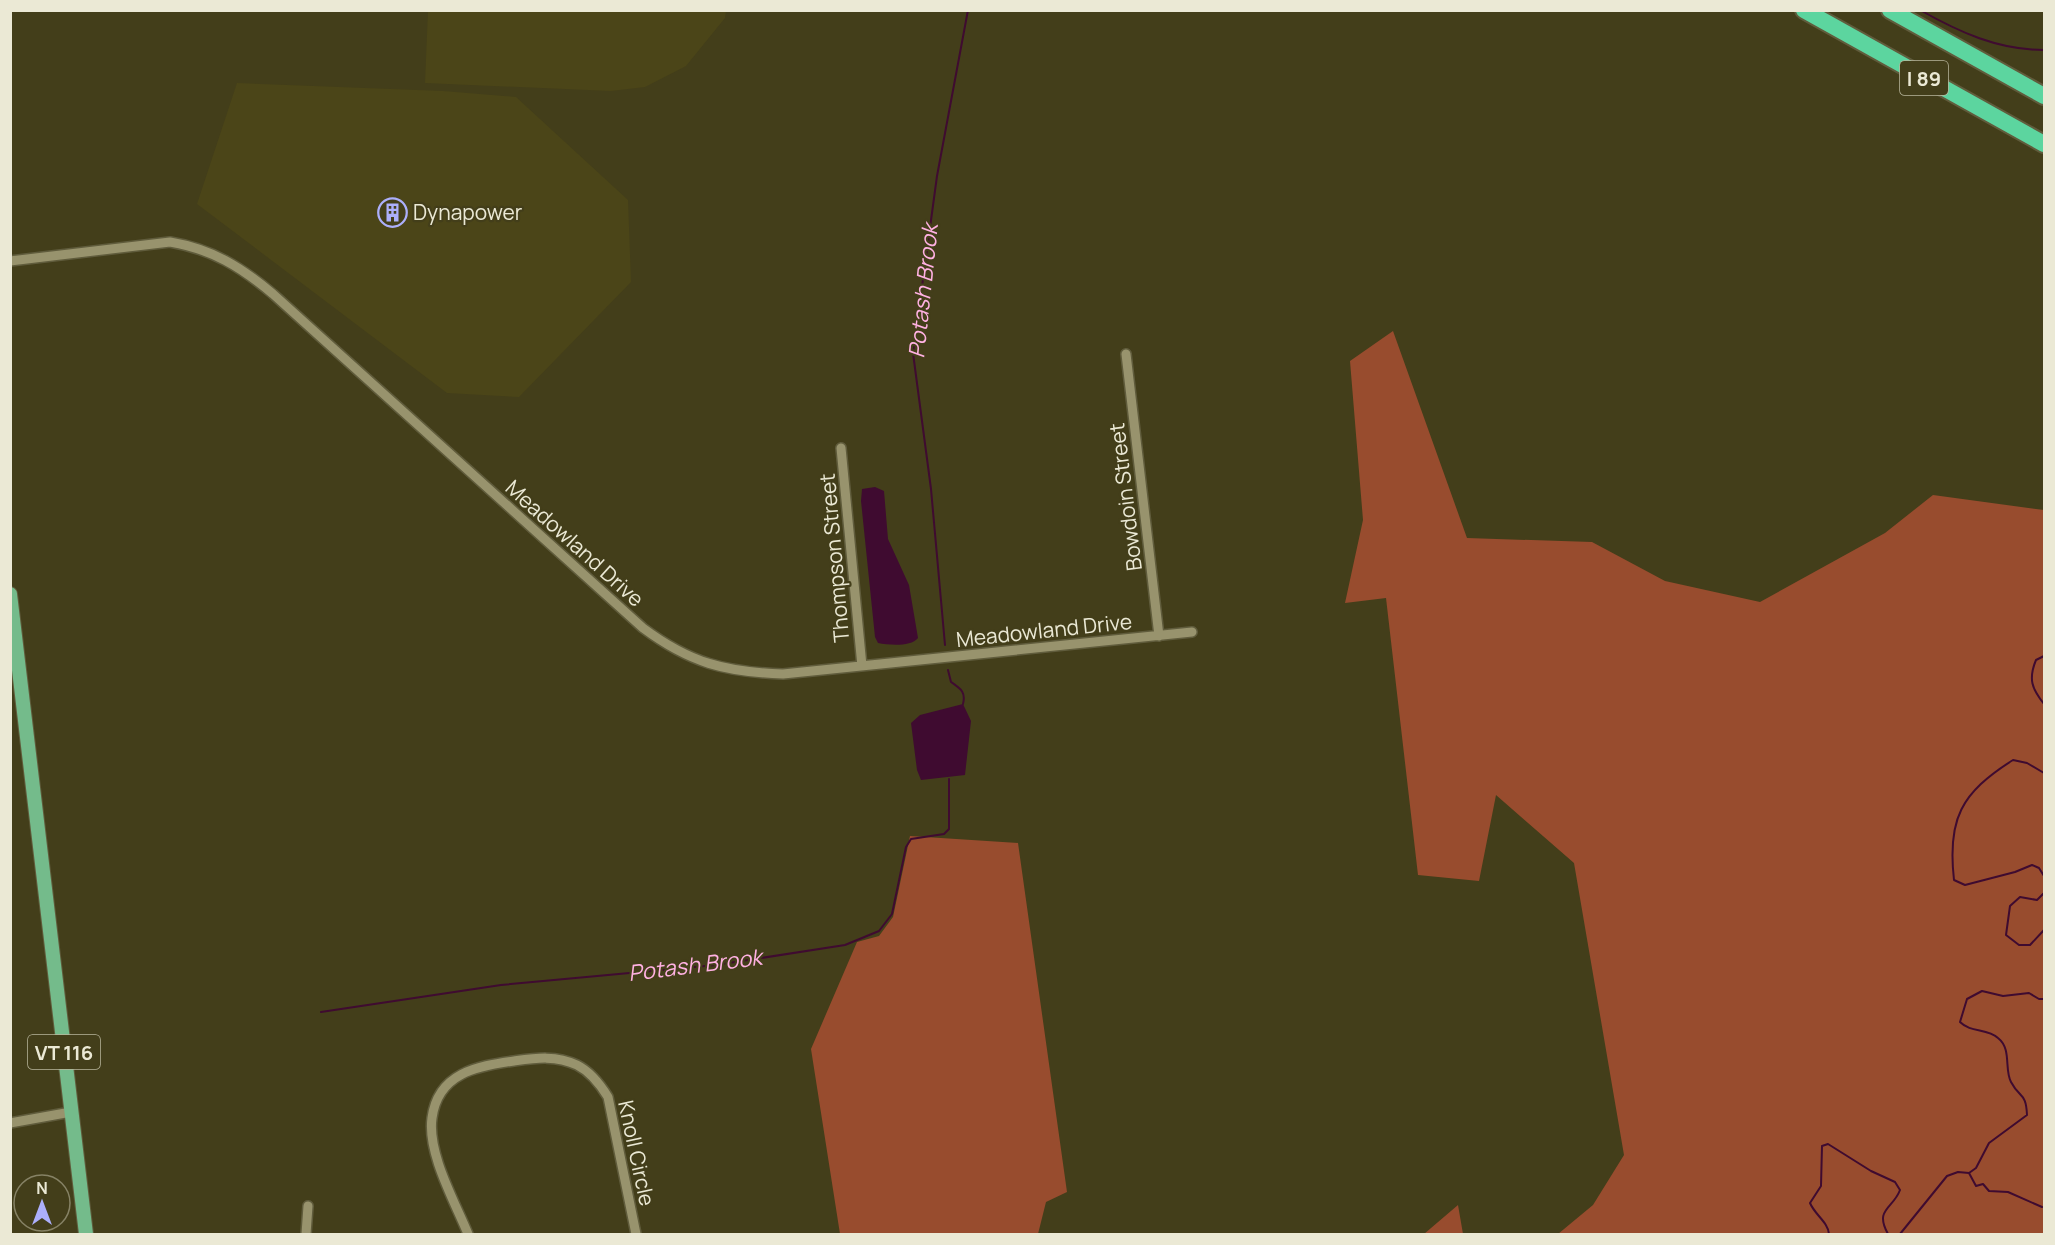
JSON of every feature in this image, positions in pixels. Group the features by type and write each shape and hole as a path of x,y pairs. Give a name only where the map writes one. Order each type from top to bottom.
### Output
{"highway":[{"name":"I 89","path":"1804,10 2044,144"},
{"name":"I 89","path":"1890,10 2044,96"}],"main road":[{"name":"VT 116","path":"10,594 86,1234"}],"street":[{"name":"Meadowland Drive","path":"10,261 170,242 192,246 228,260 273,294 612,601 662,642 703,663 747,673 783,674 1192,632"},
{"name":"Bowdoin Street","path":"1126,354 1159,636"},
{"name":"Thompson Street","path":"841,448 862,666"},
{"name":"Knoll Circle","path":"468,1234 433,1142 432,1120 438,1099 454,1079 470,1069 544,1058 564,1060 581,1067 597,1080 608,1097 636,1234"},
{"path":"10,1123 71,1112"},
{"path":"306,1234 308,1206"}],"shaded area":[{"path":"428,10 726,11 725,18 686,66 645,87 611,91 425,83"},
{"path":"237,83 443,91 516,97 628,200 631,282 519,397 447,393 197,204"},
{"path":"1393,331 1467,538 1592,542 1665,581 1760,602 1885,533 1933,495 2044,510 2044,1234 1558,1234 1593,1205 1624,1155 1574,863 1496,795 1479,881 1418,875 1386,598 1345,603 1363,520 1350,361"},
{"path":"875,487 884,491 888,539 909,585 918,638 910,643 894,645 878,643 875,637 861,501 862,489"},
{"path":"963,704 971,721 965,775 921,780 917,770 911,723 920,715"},
{"path":"910,836 1018,843 1067,1192 1046,1202 1038,1234 840,1234 811,1049 857,942 879,936 893,917"},
{"path":"1458,1205 1463,1234 1424,1234"}],"waterway":[{"name":"Potash Brook","path":"945,645 931,489 913,353 937,176 968,10"},
{"path":"1920,10 1949,26 1979,38 2011,47 2044,50"},
{"path":"2044,656 2036,660 2032,673 2032,684 2044,704"},
{"name":"Potash Brook","path":"948,670 951,682 963,694 963,704"},
{"path":"2044,773 2027,763 2013,760 1981,784 1961,810 1953,840 1952,859 1954,880 1965,885 2015,872 2032,865 2039,868 2044,876"},
{"name":"Potash Brook","path":"321,1012 501,985 716,965 845,945 879,931 892,914 906,847 911,839 944,834 949,829 949,779"},
{"path":"2044,893 2037,900 2020,897 2010,906 2006,935 2019,945 2030,945 2044,930"},
{"path":"1900,1234 1947,1176 1958,1172 1969,1173 1976,1168 1989,1143 2027,1115 2024,1099 2009,1077 2005,1048 2002,1043 1994,1035 1969,1028 1960,1022 1967,999 1982,991 2003,996 2029,993 2039,999 2044,999"},
{"path":"1829,1234 1810,1203 1821,1186 1822,1146 1828,1144 1871,1171 1895,1182 1900,1190 1886,1210 1883,1219 1888,1234 1892,1234"},
{"path":"1969,1173 1976,1186 1983,1184 1989,1191 2008,1192 2042,1207"}],"place":[{"name":"Dynapower","path":"392,212"}]}
